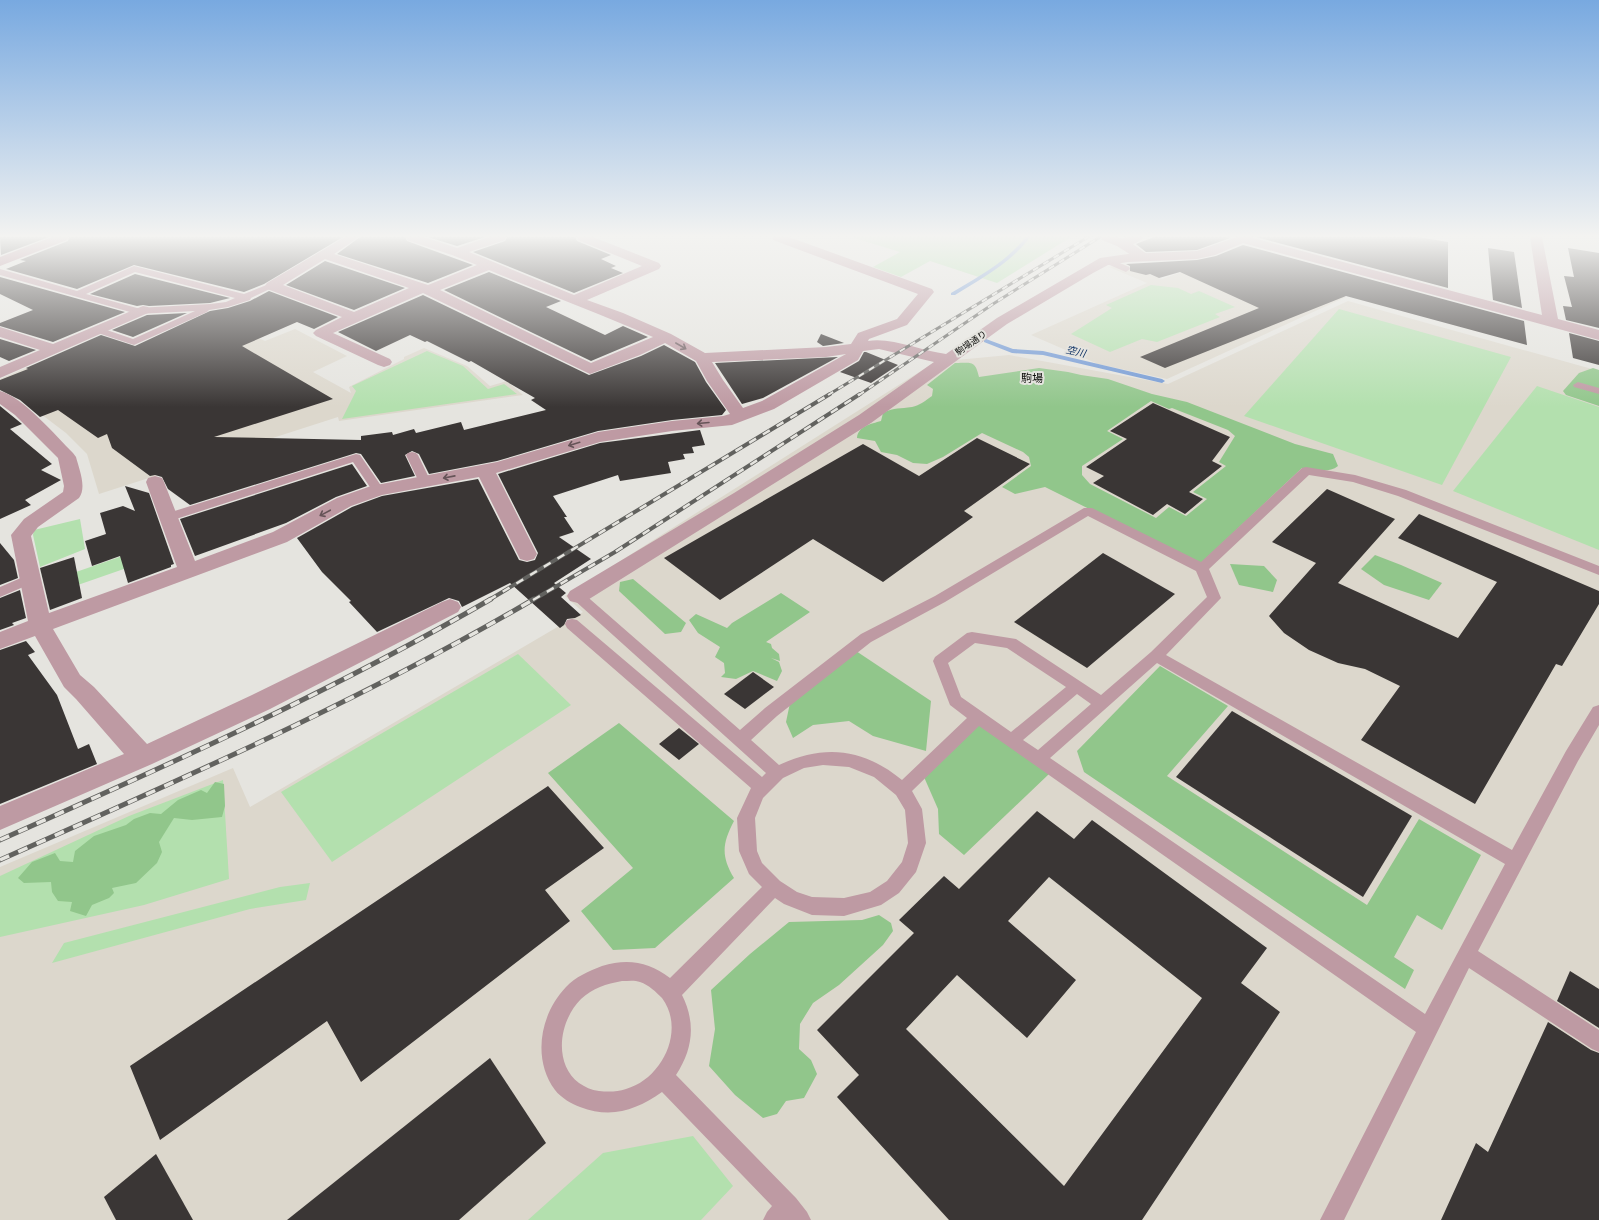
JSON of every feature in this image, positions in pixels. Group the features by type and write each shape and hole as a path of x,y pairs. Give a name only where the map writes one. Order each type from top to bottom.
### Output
{"street":[{"path":"293,294 354,317"},
{"path":"384,362 321,333 354,317 412,294"},
{"path":"435,294 590,369 634,352 666,337"},
{"path":"559,294 618,316 666,337 702,358 715,381 740,416"},
{"path":"574,300 588,294"},
{"path":"0,641 280,537 344,502 378,490 500,467 598,437 672,426 726,421 740,416 768,405 852,357 863,336 902,322 925,294"},
{"name":"駒場通り","path":"578,596 741,497 858,423 1002,321 1045,294"},
{"name":"駒場通り","path":"1449,294 1599,335"},
{"path":"1546,294 1551,322"},
{"path":"0,373 143,310"},
{"path":"0,332 53,349"},
{"path":"702,358 826,352 879,344 931,357 947,359"},
{"path":"0,396 21,411 67,457 73,486 72,494 31,523 21,535 40,625 72,681 85,693 143,757"},
{"path":"485,470 527,554"},
{"path":"154,482 169,517 188,570"},
{"path":"0,818 143,757 261,702 450,607"}],"lane":[{"path":"78,294 137,311 210,307 228,304 255,294"},
{"path":"231,294 247,298"},
{"path":"98,330 134,342 210,307"},
{"path":"1578,385 1599,391"},
{"path":"412,455 425,482"},
{"path":"169,517 356,457 378,490"},
{"path":"1202,568 1306,471 1355,479 1402,493 1599,571"},
{"path":"740,740 770,712 866,638 940,599 1088,511 1202,568 1214,598 1156,656 1038,759"},
{"path":"0,592 30,579"},
{"path":"578,596 777,773"},
{"path":"572,624 762,787"},
{"path":"1102,703 1010,643 972,637 940,661 956,701 1011,741 1428,1028"},
{"path":"1156,656 1516,861"},
{"path":"1011,741 1076,687"},
{"path":"1332,1220 1466,954 1572,756 1599,711"},
{"path":"902,790 978,717"},
{"path":"823,758 850,760 880,772 902,790 913,809 917,843 910,866 893,887 874,899 844,907 812,906 791,898 774,887 755,868 748,852 746,818 756,794 777,773 801,762 823,758"},
{"path":"671,992 774,887"},
{"path":"1466,954 1599,1042"},
{"path":"622,970 642,972 660,982 671,992 678,1006 682,1022 676,1058 662,1077 648,1090 626,1101 603,1104 581,1098 565,1086 554,1067 550,1045 555,1023 566,1003 582,986 601,975 622,970"},
{"path":"662,1077 787,1215"}],"shaded area":[{"path":"1123,294 1335,294 1346,297 1167,379 1098,364 1031,335"},
{"path":"1348,301 1599,371 1599,1220 0,1220 0,867 233,768 250,807 583,612 565,596 935,362 1009,355 1168,384"},
{"path":"227,323 265,341 295,329 347,356 313,372 351,393 349,387 404,359 404,357 424,348 467,366 490,386 507,381 523,395 339,421 338,417 99,494 87,454 66,433 0,383 0,379 59,354 85,372"}],"green space":[{"path":"1131,294 1206,294 1235,307 1215,314 1220,317 1157,342 1142,339 1110,352 1071,334 1112,308 1106,305"},
{"path":"1339,309 1511,357 1442,485 1244,416"},
{"path":"427,351 463,366 488,389 504,384 517,394 342,419 356,391 352,386"},
{"path":"955,363 969,363 974,365 979,377 1039,368 1108,379 1152,394 1187,402 1295,444 1333,454 1338,466 1330,470 1302,468 1200,564 1045,487 1015,494 1002,487 1031,466 1029,457 1023,452 982,433 943,457 927,464 913,463 897,455 881,452 875,441 857,438 862,428 881,421 883,413 894,409 915,406 932,396 933,389 927,385","holes":["1151,401 1169,409 1172,408 1228,430 1235,436 1219,462 1226,466 1193,492 1207,499 1186,516 1169,507 1156,518 1090,484 1082,475 1082,466 1123,439 1107,431"]},
{"path":"1593,368 1599,370 1599,406 1566,395 1563,391 1579,373"},
{"path":"1537,386 1599,407 1599,550 1453,491"},
{"path":"80,519 85,549 40,567 33,535 34,530"},
{"path":"163,542 167,554 49,595 47,582"},
{"path":"1375,555 1442,583 1429,600 1384,585 1361,569"},
{"path":"1230,564 1264,566 1277,580 1273,592 1239,585"},
{"path":"633,579 686,623 681,632 665,634 619,591 620,582"},
{"path":"781,593 810,612 766,642 771,644 772,648 779,654 780,661 771,658 779,662 782,671 777,681 753,671 736,679 721,677 725,673 724,663 715,657 720,647 698,633 689,620 696,614 727,628 732,623"},
{"path":"856,651 931,701 926,751 873,736 849,721 813,725 793,738 786,722 790,703"},
{"path":"518,654 571,705 332,862 281,792"},
{"path":"1160,666 1228,706 1167,776 1367,905 1419,819 1481,855 1442,930 1417,915 1394,957 1414,970 1405,989 1084,772 1077,751"},
{"path":"619,723 734,821 725,843 725,856 734,878 655,948 613,950 581,911 633,868 548,773"},
{"path":"979,725 1049,774 964,855 939,834 938,809 924,777"},
{"path":"223,780 229,879 144,905 0,937 0,876 129,816"},
{"path":"215,782 224,784 225,806 222,817 192,820 174,818 159,842 162,852 157,863 136,883 112,888 114,893 109,898 92,905 86,916 70,911 72,902 58,901 52,892 51,882 24,883 18,878 32,862 55,853 60,861 73,862 75,851 94,836 126,825 134,819 150,813 161,814 178,800 201,790 207,793"},
{"path":"310,883 306,900 250,909 52,963 64,943 280,887"},
{"path":"879,915 891,923 893,931 883,945 839,985 813,1003 800,1024 799,1049 811,1060 817,1074 804,1098 786,1101 777,1114 763,1118 735,1095 709,1066 715,1029 711,990 750,954 789,922 862,920"},
{"path":"693,1136 733,1186 701,1220 528,1220 603,1153"}],"building":[{"path":"0,294 60,294 125,312 53,342 0,326 0,323 33,310"},
{"path":"90,294 214,294 230,298 210,303 137,306"},
{"path":"263,294 277,294 338,317 314,329 297,322 242,346 333,399 214,437 361,440 361,436 392,432 393,435 414,429 416,433 461,422 464,430 546,410 531,400 535,398 471,361 469,362 427,341 425,342 410,335 376,351 338,332 423,295 589,375 641,356 664,345 695,362 706,382 726,410 722,415 672,420 598,431 497,461 429,474 419,454 412,451 405,455 415,476 381,483 361,454 356,453 190,505 168,489 162,477 155,475 150,476 112,448 107,434 98,438 58,410 40,417 20,400 0,390 0,380 28,369 26,368 101,335 135,346 210,311 228,308 250,301"},
{"path":"310,294 391,294 354,310"},
{"path":"452,294 543,294 561,301 546,307 605,335 623,326 648,337 591,361"},
{"path":"1228,294 1424,294 1524,321 1527,345 1346,296 1165,368 1140,357 1259,308"},
{"path":"1492,294 1520,294 1522,308 1493,300"},
{"path":"1569,294 1599,294 1599,328 1566,320 1563,306 1572,307"},
{"path":"187,313 133,337 112,330 147,315"},
{"path":"1569,333 1599,341 1599,365 1573,358"},
{"path":"821,334 844,343 823,346 817,342"},
{"path":"0,339 36,350 9,361 0,357"},
{"path":"864,352 898,365 871,383 840,372 859,361"},
{"path":"838,357 763,398 742,404 715,363"},
{"path":"1153,403 1230,437 1212,461 1222,466 1189,492 1203,499 1185,514 1167,504 1153,515 1093,483 1104,476 1086,467 1127,439 1110,431"},
{"path":"0,406 22,424 10,429 52,464 41,470 61,480 25,500 31,505 0,519"},
{"path":"700,430 705,445 692,447 694,453 683,454 685,459 668,462 671,473 620,481 618,475 553,496 567,517 564,517 574,532 559,537 591,559 554,583 566,593 561,597 581,615 575,618 567,619 564,625 560,628 510,583 462,607 459,601 449,598 377,632 349,602 351,601 322,572 297,538 352,507 382,496 478,479 519,560 527,562 535,560 538,553 498,474 600,443"},
{"path":"977,438 1030,464 964,511 973,517 883,582 813,539 720,600 664,558 863,444 919,476"},
{"path":"352,464 367,486 336,497 286,523 195,556 180,519"},
{"path":"125,486 149,493 174,564 171,565 171,567 128,583 120,556 92,566 85,541 106,534 100,513 123,506 135,511"},
{"path":"1327,489 1395,519 1338,583 1458,638 1497,582 1398,538 1419,514 1599,591 1599,604 1562,666 1556,664 1475,804 1361,740 1400,686 1365,669 1338,663 1309,650 1284,633 1269,616 1316,563 1272,542"},
{"path":"0,543 14,560 18,578 0,585"},
{"path":"1103,553 1175,594 1087,668 1014,622"},
{"path":"74,557 82,598 50,610 40,568"},
{"path":"20,590 26,618 12,623 14,625 0,630 0,598"},
{"path":"26,641 35,652 28,655 57,695 78,749 89,744 97,764 0,804 0,650"},
{"path":"753,672 774,687 745,709 724,694"},
{"path":"1232,711 1412,816 1363,897 1176,777"},
{"path":"679,728 699,744 679,760 659,744"},
{"path":"548,786 604,848 545,890 570,921 361,1082 327,1021 160,1140 130,1066"},
{"path":"1037,811 1074,839 1092,820 1267,948 1241,983 1280,1012 1142,1220 949,1220 837,1097 859,1075 817,1030 914,933 899,920 944,876 959,889","holes":["1049,877 1202,998 1064,1186 906,1029 957,975 1027,1038 1076,980 1008,921"]},
{"path":"1570,971 1599,989 1599,1028 1557,1001"},
{"path":"1548,1022 1591,1050 1599,1053 1599,1220 1441,1220 1476,1143 1488,1152"},
{"path":"490,1058 546,1143 459,1220 287,1220"},
{"path":"156,1154 193,1220 116,1220 104,1197"}],"waterway":[{"name":"空川","path":"986,341 1012,351 1043,353 1162,381"}],"railway":[{"path":"828,395 994,294"},
{"path":"859,395 1009,294"},
{"path":"489,600 830,394"},
{"path":"533,600 615,552 860,394"},
{"path":"0,840 125,784 310,696 431,633 491,599"},
{"path":"0,860 136,799 338,705 469,636 534,599"}],"district":[{"name":"駒場","path":"1032,378"}]}
